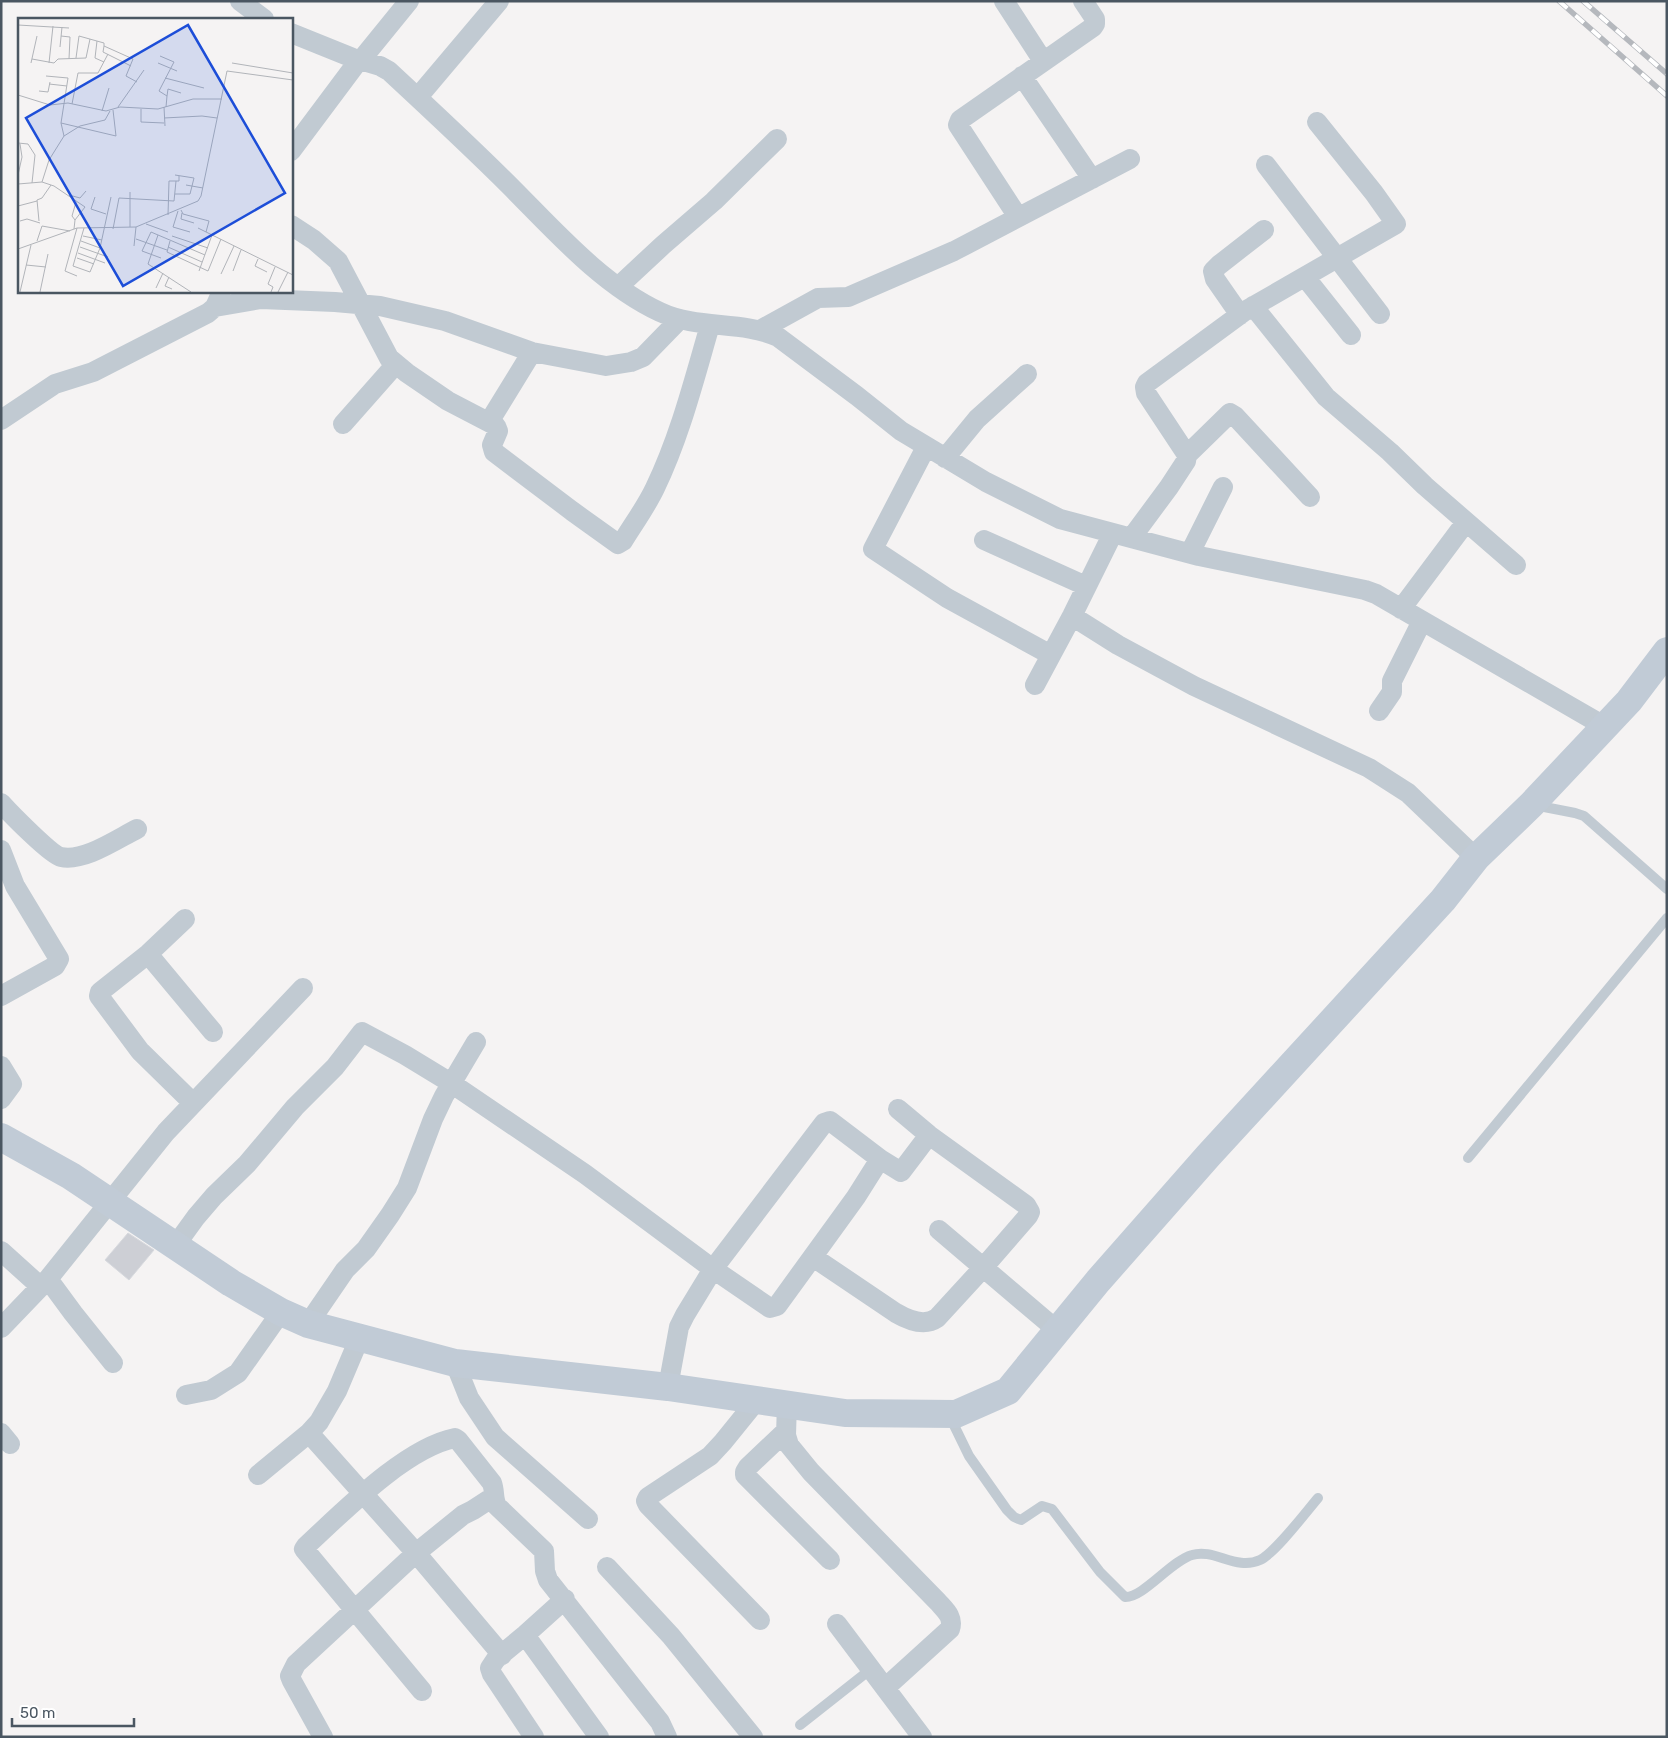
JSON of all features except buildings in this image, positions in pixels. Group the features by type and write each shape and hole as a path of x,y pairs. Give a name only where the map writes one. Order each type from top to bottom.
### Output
{"main road":[{"path":"1,1137 70,1176 231,1283 281,1312 308,1324 358,1339 455,1363 668,1387 845,1413 956,1414 1008,1391 1098,1281 1251,1109 1443,900 1476,858 1532,804 1629,700 1667,651"}],"street":[{"path":"240,1 263,18"},
{"path":"292,150 359,60 361,60 409,1"},
{"path":"418,97 499,1"},
{"path":"1004,1 1043,61"},
{"path":"1018,217 958,125 960,120 1095,24 1095,19 1083,1"},
{"path":"292,33 359,60 380,66 389,72 470,146 575,251 648,306 679,320 760,330 782,340 894,426 926,447 986,482 1055,516 1083,526 1190,553 1262,570 1365,590 1604,726"},
{"path":"1022,76 1092,179"},
{"path":"1187,455 1146,393 1145,387 1150,380 1246,310 1396,224 1374,193 1317,122"},
{"path":"619,286 714,201 777,139"},
{"path":"760,330 818,298 848,297 954,251 1130,159"},
{"path":"1266,165 1380,314"},
{"path":"292,226 314,240 338,261 389,358 448,401 496,426 498,430 492,445 494,452 614,542 621,543 649,498 671,452 710,325"},
{"path":"1264,230 1219,265 1213,271 1215,279 1326,397 1516,565"},
{"path":"1305,277 1351,336"},
{"path":"1,420 55,384 92,372 200,317 218,299 262,299 380,306 435,318 532,352 598,366 611,366 631,362 647,353 679,320"},
{"path":"489,422 532,352"},
{"path":"343,424 396,364"},
{"path":"945,458 977,419 1027,374"},
{"path":"1132,537 1169,487 1186,461 1187,455 1230,413 1310,497"},
{"path":"926,447 873,549 925,585 960,606 1051,655"},
{"path":"1190,553 1223,487"},
{"path":"1401,609 1466,522"},
{"path":"1036,685 1112,533"},
{"path":"984,540 1086,586"},
{"path":"1072,616 1118,645 1194,686 1369,768 1408,793 1476,858"},
{"path":"1378,711 1392,692 1392,681 1422,621"},
{"path":"1,803 38,840 61,857 73,857 96,850 136,829"},
{"path":"1,850 5,876 15,886 59,960 55,966 1,996"},
{"path":"186,919 148,954 100,992 99,998 148,1061 193,1103"},
{"path":"148,954 213,1032"},
{"path":"1,1328 45,1283 166,1132 303,988"},
{"path":"175,1246 214,1196 247,1164 295,1107 334,1067 362,1032 452,1083 585,1174 713,1269 766,1306 773,1308 777,1306 813,1257 856,1197 880,1159"},
{"path":"308,1324 345,1270 366,1249 407,1188 433,1120 476,1042"},
{"path":"1,1066 12,1084 1,1099"},
{"path":"813,1257 906,1319 924,1323 932,1322 1028,1216 1029,1209 898,1109"},
{"path":"668,1387 674,1348 682,1321 713,1269 826,1121 830,1121 880,1159 901,1172 929,1134"},
{"path":"939,1230 982,1269 1058,1331"},
{"path":"1,1251 45,1283 113,1363"},
{"path":"186,1395 211,1390 238,1373 281,1312"},
{"path":"258,1476 309,1433 318,1422 337,1391 358,1339"},
{"path":"455,1363 469,1398 495,1437 588,1519"},
{"path":"757,1400 717,1450 648,1497 646,1501 760,1620"},
{"path":"786,1403 786,1431 789,1445 812,1472 938,1602 950,1617 950,1630 886,1688"},
{"path":"786,1431 748,1467 745,1475 830,1560"},
{"path":"309,1433 416,1553 502,1655"},
{"path":"422,1691 304,1550 306,1546 363,1494 413,1457 454,1438 458,1440 492,1483 497,1506 544,1552 545,1571 548,1580 660,1722 668,1737"},
{"path":"322,1737 290,1676 296,1664 416,1553 463,1515 494,1497"},
{"path":"607,1567 671,1636 753,1737"},
{"path":"534,1737 490,1671 492,1664 564,1599"},
{"path":"837,1624 922,1737"},
{"path":"525,1635 599,1737"}],"lane":[{"path":"1532,804 1584,816 1667,889"},
{"path":"1468,1158 1667,918"},
{"path":"948,1414 969,1456 1006,1510 1021,1520 1042,1506 1052,1509 1100,1572 1125,1596 1136,1594 1172,1566 1197,1553 1207,1554 1236,1563 1261,1560 1269,1554 1318,1498"},
{"path":"800,1725 871,1669"}],"railway":[{"path":"1559,1 1667,96"},
{"path":"1583,1 1667,74"}]}
